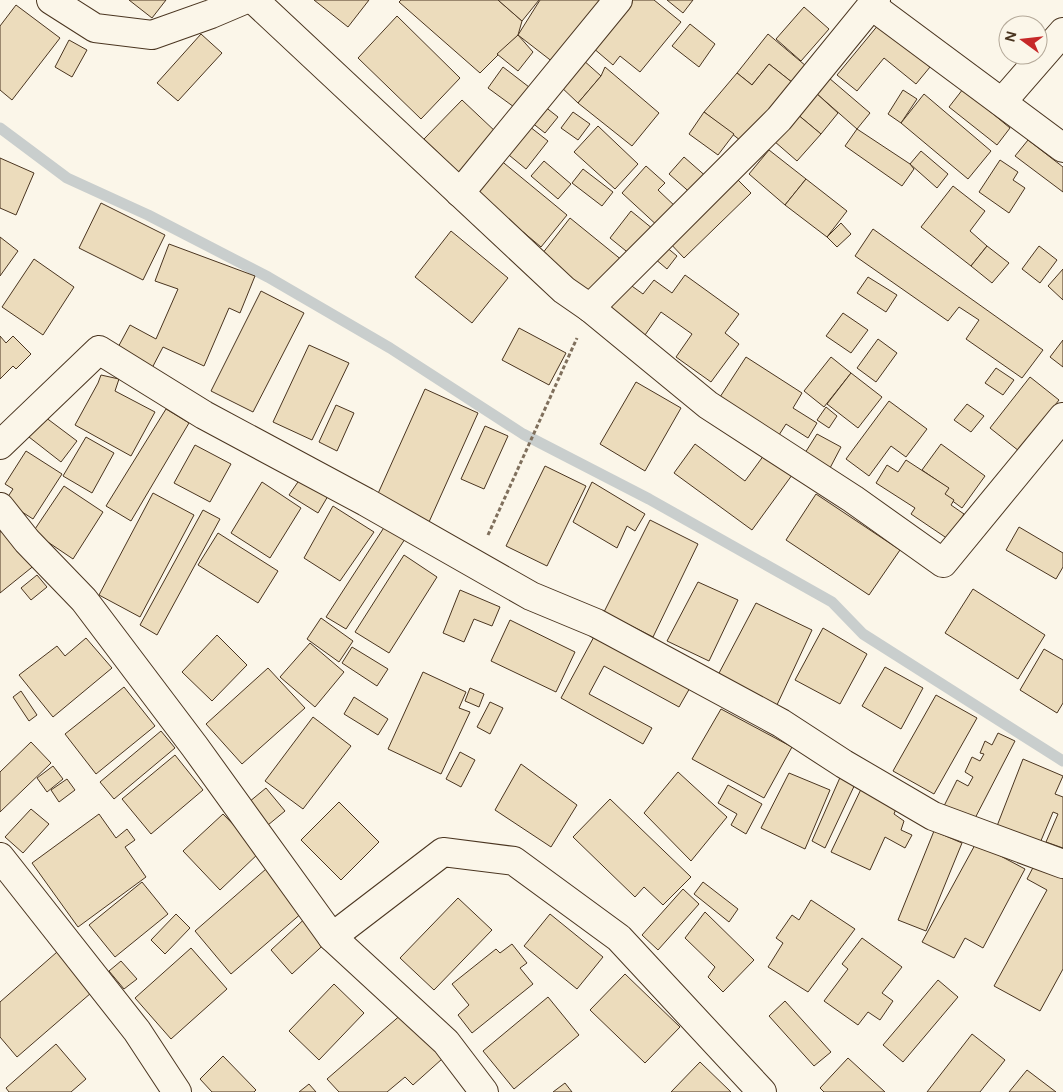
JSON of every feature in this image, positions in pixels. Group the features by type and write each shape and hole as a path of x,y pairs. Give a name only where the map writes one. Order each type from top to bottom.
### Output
{"street":[{"path":"51,0 96,28 152,35 244,0"},
{"path":"254,0 564,290 590,308 708,405 853,499 943,563 1063,417"},
{"path":"460,193 618,0"},
{"path":"590,308 778,119 874,3 1063,148"},
{"path":"1002,102 1063,32"},
{"path":"0,445 99,350 204,415 366,502 531,596 596,623 773,719 844,764 933,816 1063,864"},
{"path":"0,507 27,541 84,600 195,747 332,937 446,1042 484,1092"},
{"path":"332,937 443,852 514,862 619,938 762,1092"},
{"path":"0,857 137,1031 177,1092"}],"path":[{"path":"475,564 590,308"}],"building":[{"path":"129,0 166,0 152,18"},
{"path":"314,0 369,0 348,27"},
{"path":"401,0 498,0 522,21 518,35 480,73 399,2"},
{"path":"498,0 539,0 522,21"},
{"path":"540,0 608,0 558,66 518,35"},
{"path":"630,0 654,0 681,22 640,72 620,56 613,65 592,47"},
{"path":"667,0 693,0 683,13"},
{"path":"16,5 60,38 12,100 0,90 0,26"},
{"path":"804,7 829,29 801,61 776,39"},
{"path":"397,16 460,78 421,119 358,58"},
{"path":"690,24 715,44 699,67 672,46"},
{"path":"879,24 930,67 916,84 884,58 857,91 837,75"},
{"path":"201,34 222,53 178,101 157,83"},
{"path":"768,34 806,66 793,83 769,64 752,85 737,73"},
{"path":"518,35 533,52 518,71 497,54"},
{"path":"69,40 87,50 72,77 55,67"},
{"path":"582,59 601,76 578,103 559,85"},
{"path":"769,64 793,83 745,144 704,112 737,73 752,85"},
{"path":"503,67 529,87 514,107 488,88"},
{"path":"605,67 659,113 632,146 578,103 601,76"},
{"path":"829,78 870,113 857,129 816,93"},
{"path":"963,89 1010,128 997,145 949,107"},
{"path":"903,90 917,99 901,123 888,114"},
{"path":"816,93 838,113 821,134 797,114"},
{"path":"924,94 991,151 968,179 901,123"},
{"path":"462,100 497,133 459,173 424,139"},
{"path":"544,106 558,117 545,133 531,122"},
{"path":"573,112 590,124 578,140 561,128"},
{"path":"704,112 734,134 718,155 689,134"},
{"path":"797,114 821,134 797,161 774,141"},
{"path":"525,123 548,141 526,169 504,151"},
{"path":"598,126 638,164 615,189 574,152"},
{"path":"857,129 910,164 914,169 902,186 845,146"},
{"path":"1028,140 1063,167 1063,192 1015,156"},
{"path":"769,150 806,179 785,205 749,174"},
{"path":"921,151 948,174 937,188 910,164"},
{"path":"684,157 709,179 694,196 669,174"},
{"path":"0,158 34,173 16,215 0,208"},
{"path":"499,159 567,215 541,247 473,190"},
{"path":"1000,160 1018,172 1013,180 1025,188 1009,213 979,192"},
{"path":"544,161 571,184 558,199 531,176"},
{"path":"646,166 665,183 658,190 677,208 660,228 622,193"},
{"path":"583,169 613,192 602,206 572,183"},
{"path":"735,177 751,193 684,258 668,241"},
{"path":"806,179 847,211 827,237 785,205"},
{"path":"953,186 985,211 970,231 987,246 971,266 921,227"},
{"path":"101,203 165,235 143,280 79,248"},
{"path":"631,211 653,229 631,255 610,238"},
{"path":"570,218 623,261 595,297 542,254"},
{"path":"841,223 851,234 837,247 827,237"},
{"path":"873,229 1043,350 1022,378 966,339 979,320 959,307 948,321 855,256"},
{"path":"451,231 508,278 472,323 415,277"},
{"path":"0,237 18,251 0,276"},
{"path":"659,241 677,256 667,269 648,253"},
{"path":"169,244 255,276 240,313 229,308 204,366 163,347 151,370 116,351 130,325 156,339 178,289 155,281"},
{"path":"987,246 1009,263 992,283 971,266"},
{"path":"1039,246 1057,260 1040,283 1022,269"},
{"path":"34,259 74,287 43,335 2,307"},
{"path":"1063,269 1063,300 1048,286"},
{"path":"685,275 739,314 725,333 739,344 711,382 676,357 692,334 661,312 645,335 604,305 622,279 643,294 654,280 672,293"},
{"path":"868,277 897,295 886,312 857,293"},
{"path":"261,291 304,313 253,412 211,391"},
{"path":"843,313 868,330 851,353 826,336"},
{"path":"519,328 566,353 549,385 502,360"},
{"path":"0,336 6,343 13,336 31,354 16,369 13,366 0,379"},
{"path":"878,339 897,353 876,382 857,368"},
{"path":"1063,340 1063,367 1050,357"},
{"path":"309,345 349,363 312,440 273,422"},
{"path":"746,357 802,393 793,408 817,423 808,438 786,424 779,435 720,397"},
{"path":"831,357 851,373 824,407 804,391"},
{"path":"996,368 1014,380 1003,395 985,383"},
{"path":"851,373 882,397 858,428 827,404"},
{"path":"101,375 119,379 115,391 155,412 131,456 75,425"},
{"path":"1030,377 1059,400 1019,451 990,428"},
{"path":"636,382 681,408 645,471 600,444"},
{"path":"425,389 478,413 429,522 376,498"},
{"path":"889,401 927,429 906,457 891,446 869,476 846,459"},
{"path":"967,404 984,416 971,432 954,420"},
{"path":"336,405 354,413 337,451 319,442"},
{"path":"826,407 837,416 829,428 817,420"},
{"path":"166,409 189,423 131,521 106,506"},
{"path":"45,417 77,441 61,462 29,437"},
{"path":"485,426 508,436 484,489 461,479"},
{"path":"817,434 841,447 830,468 805,453"},
{"path":"86,437 114,453 92,493 63,476"},
{"path":"695,444 745,481 767,451 795,471 752,530 674,473"},
{"path":"941,444 985,476 962,508 943,494 948,488 922,470"},
{"path":"195,445 231,464 210,502 174,483"},
{"path":"26,451 62,474 33,519 5,501 13,489 5,484"},
{"path":"906,460 949,488 945,494 954,500 951,505 964,514 948,539 911,514 915,508 876,483 887,465 898,472"},
{"path":"545,466 586,486 547,566 506,546"},
{"path":"300,479 328,496 318,513 289,495"},
{"path":"262,482 301,508 270,558 231,533"},
{"path":"592,482 645,514 635,531 627,526 617,548 573,522"},
{"path":"64,486 103,512 73,559 33,532"},
{"path":"153,493 194,515 140,617 99,595"},
{"path":"816,494 900,550 869,595 786,540"},
{"path":"333,506 374,532 340,581 304,558"},
{"path":"203,510 220,519 157,635 140,625"},
{"path":"650,520 698,544 653,637 604,612"},
{"path":"385,526 405,539 346,629 326,617"},
{"path":"7,527 36,564 0,593 0,532"},
{"path":"1019,527 1063,553 1063,567 1056,579 1006,550"},
{"path":"218,533 278,571 258,603 198,565"},
{"path":"404,555 437,577 389,653 355,632"},
{"path":"37,575 47,587 31,600 21,588"},
{"path":"698,582 738,600 709,661 667,641"},
{"path":"973,589 1045,635 1018,679 945,633"},
{"path":"460,590 500,607 492,626 474,619 464,642 443,633"},
{"path":"756,603 812,630 776,707 718,675"},
{"path":"321,618 353,641 339,662 307,639"},
{"path":"510,620 575,652 556,692 491,661"},
{"path":"823,628 867,654 840,704 795,680"},
{"path":"596,633 691,686 679,707 604,666 589,694 652,728 643,744 561,698"},
{"path":"217,635 247,665 212,701 182,672"},
{"path":"86,638 112,668 53,717 19,675 57,646 65,656"},
{"path":"310,643 344,672 315,707 280,677"},
{"path":"352,647 388,669 377,686 342,663"},
{"path":"1044,649 1063,660 1063,703 1057,713 1020,690"},
{"path":"885,667 923,688 901,729 862,706"},
{"path":"268,668 305,708 242,764 206,724"},
{"path":"423,672 466,692 459,708 470,712 441,774 388,749"},
{"path":"124,687 155,726 96,774 65,734"},
{"path":"470,688 484,694 479,707 465,701"},
{"path":"21,691 37,715 29,721 13,697"},
{"path":"936,695 977,718 934,794 893,771"},
{"path":"354,697 388,719 378,735 344,714"},
{"path":"490,702 503,708 490,734 477,727"},
{"path":"721,709 792,747 764,798 692,759"},
{"path":"313,717 351,746 303,809 265,781"},
{"path":"161,731 175,748 114,799 100,782"},
{"path":"998,733 1015,741 972,824 943,808 957,780 968,786 973,777 965,772 972,757 980,761 984,754 980,753 985,741 992,745"},
{"path":"31,742 51,763 0,812 0,772"},
{"path":"460,752 475,760 461,787 446,779"},
{"path":"175,755 203,790 151,834 122,799"},
{"path":"1023,759 1063,776 1055,794 1063,797 1063,848 1046,842 1058,814 1053,812 1040,843 997,826"},
{"path":"521,764 577,805 551,847 495,810"},
{"path":"53,766 63,779 47,792 37,778"},
{"path":"678,772 727,817 691,861 644,813"},
{"path":"789,773 830,790 805,849 761,828"},
{"path":"842,773 857,780 825,848 812,841"},
{"path":"67,779 75,790 59,802 51,790"},
{"path":"728,785 762,804 746,834 731,825 737,814 718,803"},
{"path":"863,785 899,801 894,814 904,821 901,830 912,835 905,848 885,837 870,870 831,852"},
{"path":"266,788 285,811 268,825 249,802"},
{"path":"610,799 691,877 663,905 644,887 635,897 573,837"},
{"path":"339,802 379,842 341,880 301,840"},
{"path":"31,809 49,824 23,853 5,837"},
{"path":"99,814 116,838 127,829 135,840 125,847 146,877 78,927 32,863"},
{"path":"223,814 260,852 220,890 183,851"},
{"path":"934,831 962,843 926,931 898,920"},
{"path":"976,843 1025,869 983,948 965,938 954,958 922,942"},
{"path":"1038,858 1063,872 1063,969 1040,1011 994,986 1047,890 1027,879"},
{"path":"266,869 303,912 231,974 195,931"},
{"path":"142,882 168,914 115,957 89,925"},
{"path":"703,882 738,909 729,922 694,894"},
{"path":"683,889 699,904 658,950 642,935"},
{"path":"458,898 492,930 434,990 400,958"},
{"path":"811,900 855,929 808,992 768,967 783,943 776,938 792,915 799,920"},
{"path":"705,912 754,960 723,992 708,977 715,967 685,938"},
{"path":"311,913 332,937 292,974 271,950"},
{"path":"176,914 190,928 165,954 151,940"},
{"path":"550,914 603,957 577,989 524,946"},
{"path":"862,938 902,967 882,993 893,1001 880,1020 868,1012 858,1025 824,1001 848,969 842,964"},
{"path":"512,944 527,963 520,968 533,984 472,1033 458,1015 469,1005 452,984 496,949 500,953"},
{"path":"191,948 227,989 171,1039 135,998"},
{"path":"57,952 91,993 17,1057 0,1037 0,1002"},
{"path":"121,961 137,979 124,989 109,971"},
{"path":"625,974 680,1027 645,1063 590,1010"},
{"path":"938,980 958,997 903,1062 883,1045"},
{"path":"334,984 364,1013 319,1060 289,1031"},
{"path":"548,997 579,1035 514,1089 483,1051"},
{"path":"785,1001 831,1052 814,1066 769,1016"},
{"path":"403,1013 442,1059 413,1085 405,1077 387,1092 339,1092 327,1079"},
{"path":"972,1034 1005,1060 980,1092 927,1092"},
{"path":"56,1044 86,1079 71,1092 9,1092 6,1088"},
{"path":"223,1056 256,1090 254,1092 212,1092 200,1079"},
{"path":"848,1058 885,1092 824,1092 820,1088"},
{"path":"700,1062 731,1092 671,1092"},
{"path":"1027,1070 1056,1092 1009,1092"},
{"path":"565,1083 572,1092 553,1092"},
{"path":"309,1084 316,1092 299,1092"}],"waterway":[{"path":"0,128 67,178 148,215 268,277 390,348 523,434 649,499 832,602 863,634 1063,761"}]}
